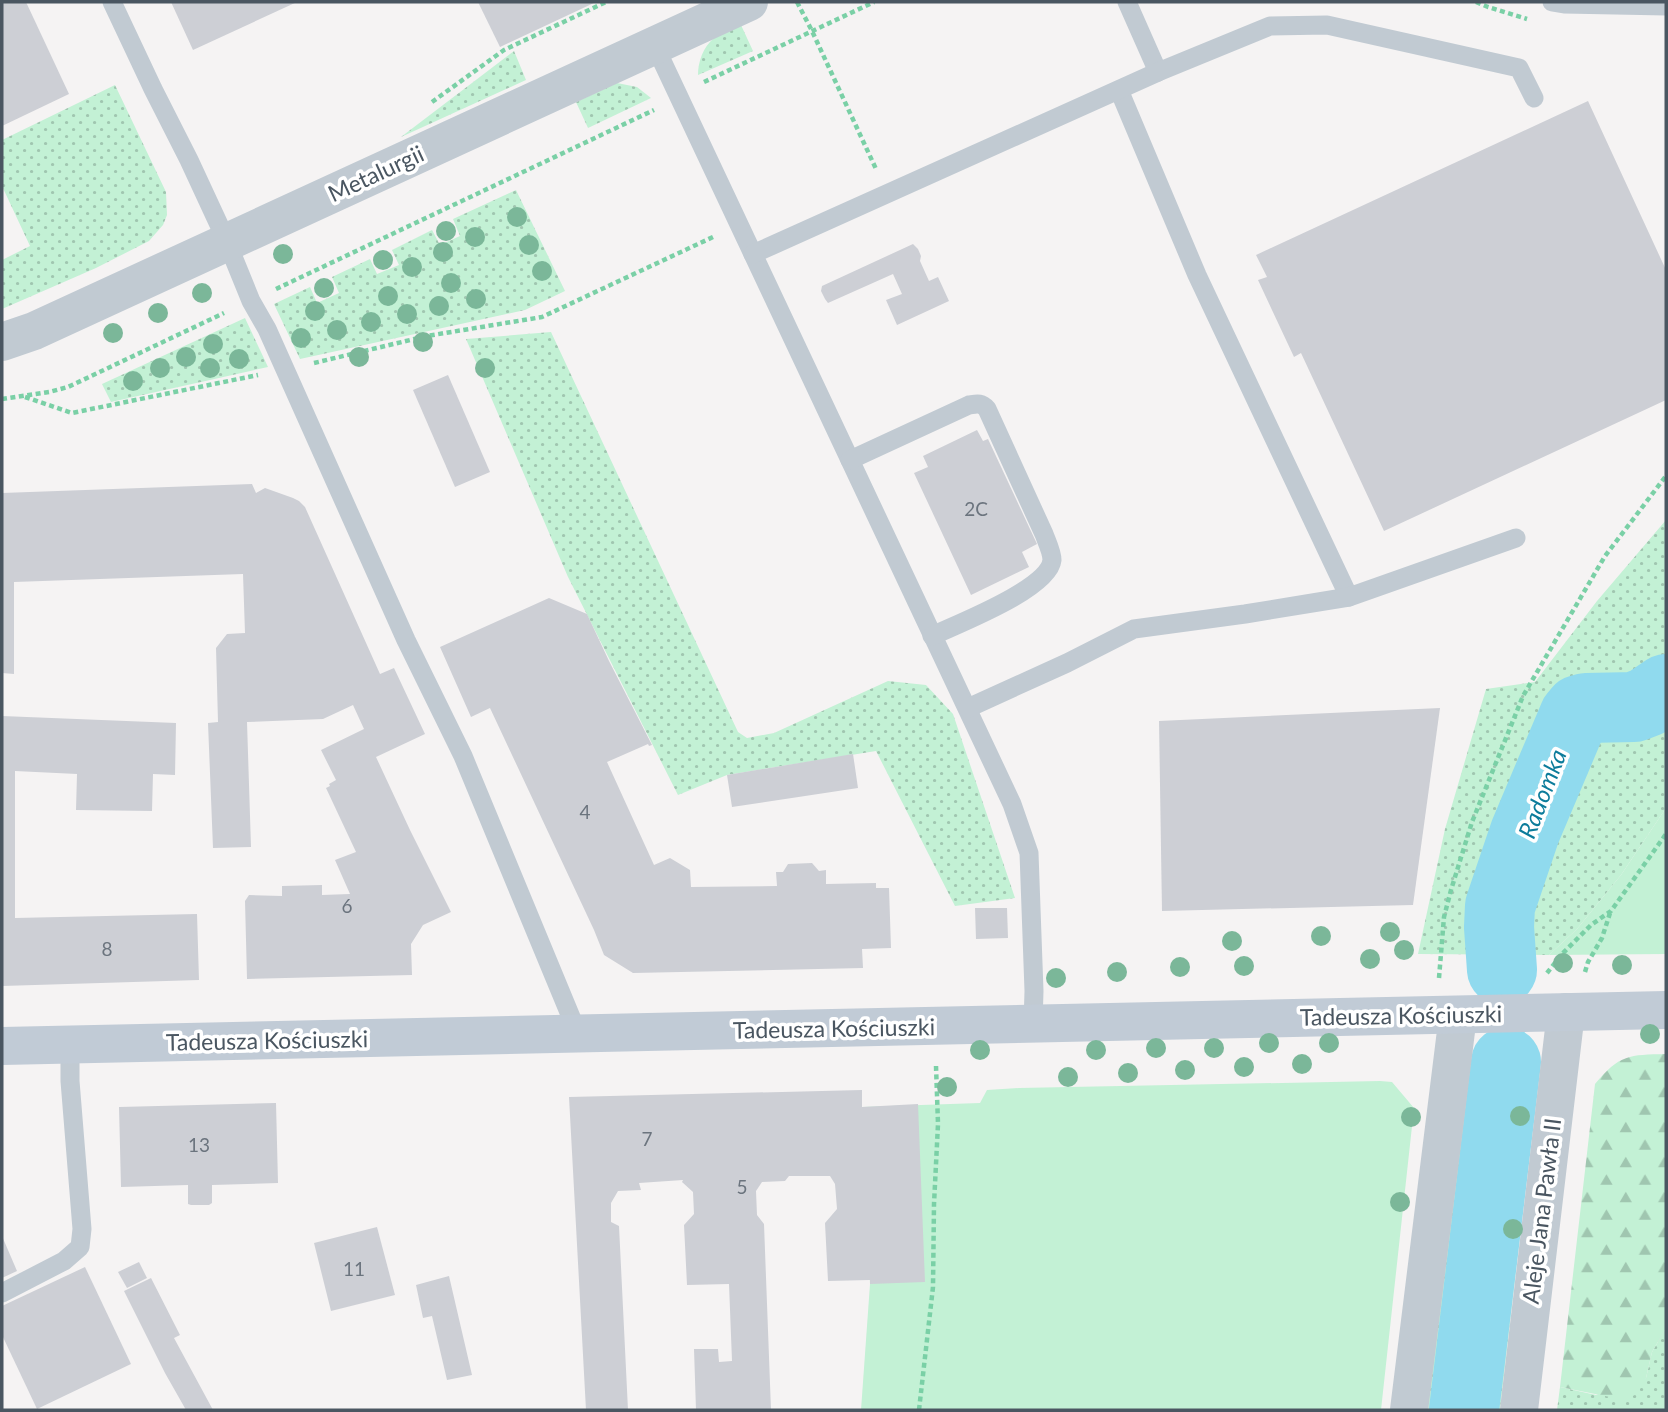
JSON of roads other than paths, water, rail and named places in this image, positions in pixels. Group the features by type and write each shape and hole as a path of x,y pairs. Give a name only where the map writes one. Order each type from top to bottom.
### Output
{"street":[{"name":"Metalurgii","path":"2,342 34,331 749,2"},
{"name":"Tadeusza Kościuszki","path":"2,1046 1458,1015 1575,996 1666,1010"},
{"name":"Aleje Jana Pawła II","path":"1519,1410 1575,996"},
{"path":"1409,1410 1458,1015"}],"lane":[{"path":"112,2 227,242 251,301 267,329 406,640 463,756 578,1034"},
{"path":"1127,2 1158,72"},
{"path":"1552,2 1666,6"},
{"path":"753,254 1158,72 1270,26 1327,25 1519,68 1534,98"},
{"path":"655,46 1012,804 1029,853 1033,1024"},
{"path":"1119,90 1197,275 1349,597"},
{"path":"850,460 969,405 983,404 987,409 1044,534 1052,562 1042,579 1015,597 932,636"},
{"path":"968,708 1134,629 1349,597 1516,538"},
{"path":"2,1293 64,1261 80,1247 82,1229 69,1045"}],"waterway":[{"name":"Radomka","path":"1502,970 1500,906 1525,832 1574,716 1579,710 1586,708 1634,707 1666,689"},
{"name":"Radomka","path":"1464,1410 1506,1062"}]}
